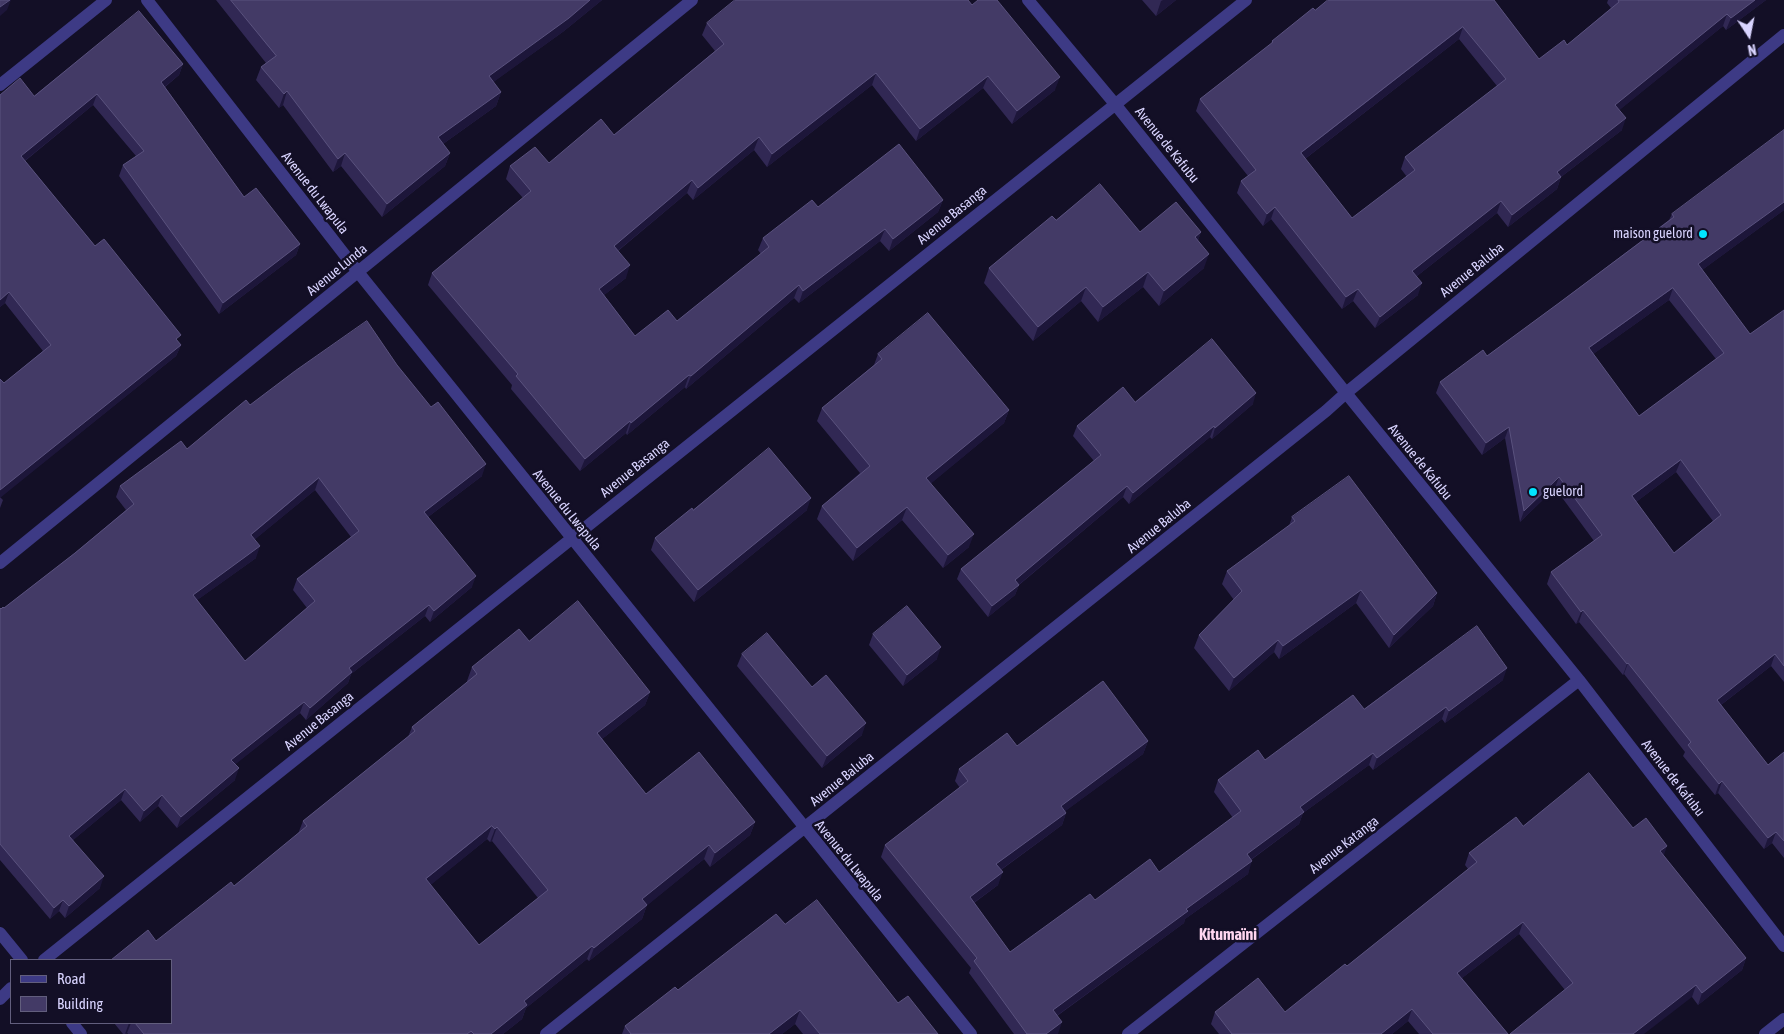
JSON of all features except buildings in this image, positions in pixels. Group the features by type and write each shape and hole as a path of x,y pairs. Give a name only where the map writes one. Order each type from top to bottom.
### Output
{"street":[{"path":"0,84 106,0"},
{"name":"Avenue du Lwapula","path":"147,0 358,272 570,539 971,1034"},
{"name":"Avenue Lunda","path":"0,563 692,0"},
{"name":"Avenue de Kafubu","path":"1028,0 1115,104 1579,680 1784,946"},
{"name":"Avenue Basanga","path":"45,959 1246,0"},
{"name":"Avenue Baluba","path":"546,1034 1326,411 1784,35"},
{"name":"Avenue Katanga","path":"1128,1034 1579,680"},
{"path":"0,933 21,959"},
{"path":"0,999 10,989"},
{"path":"1765,1034 1784,1019"},
{"path":"73,1024 81,1034"}],"place":[{"name":"maison guelord","path":"1703,234"},
{"name":"guelord","path":"1533,492"}],"district":[{"name":"Kitumaïni","path":"1228,935"}]}
